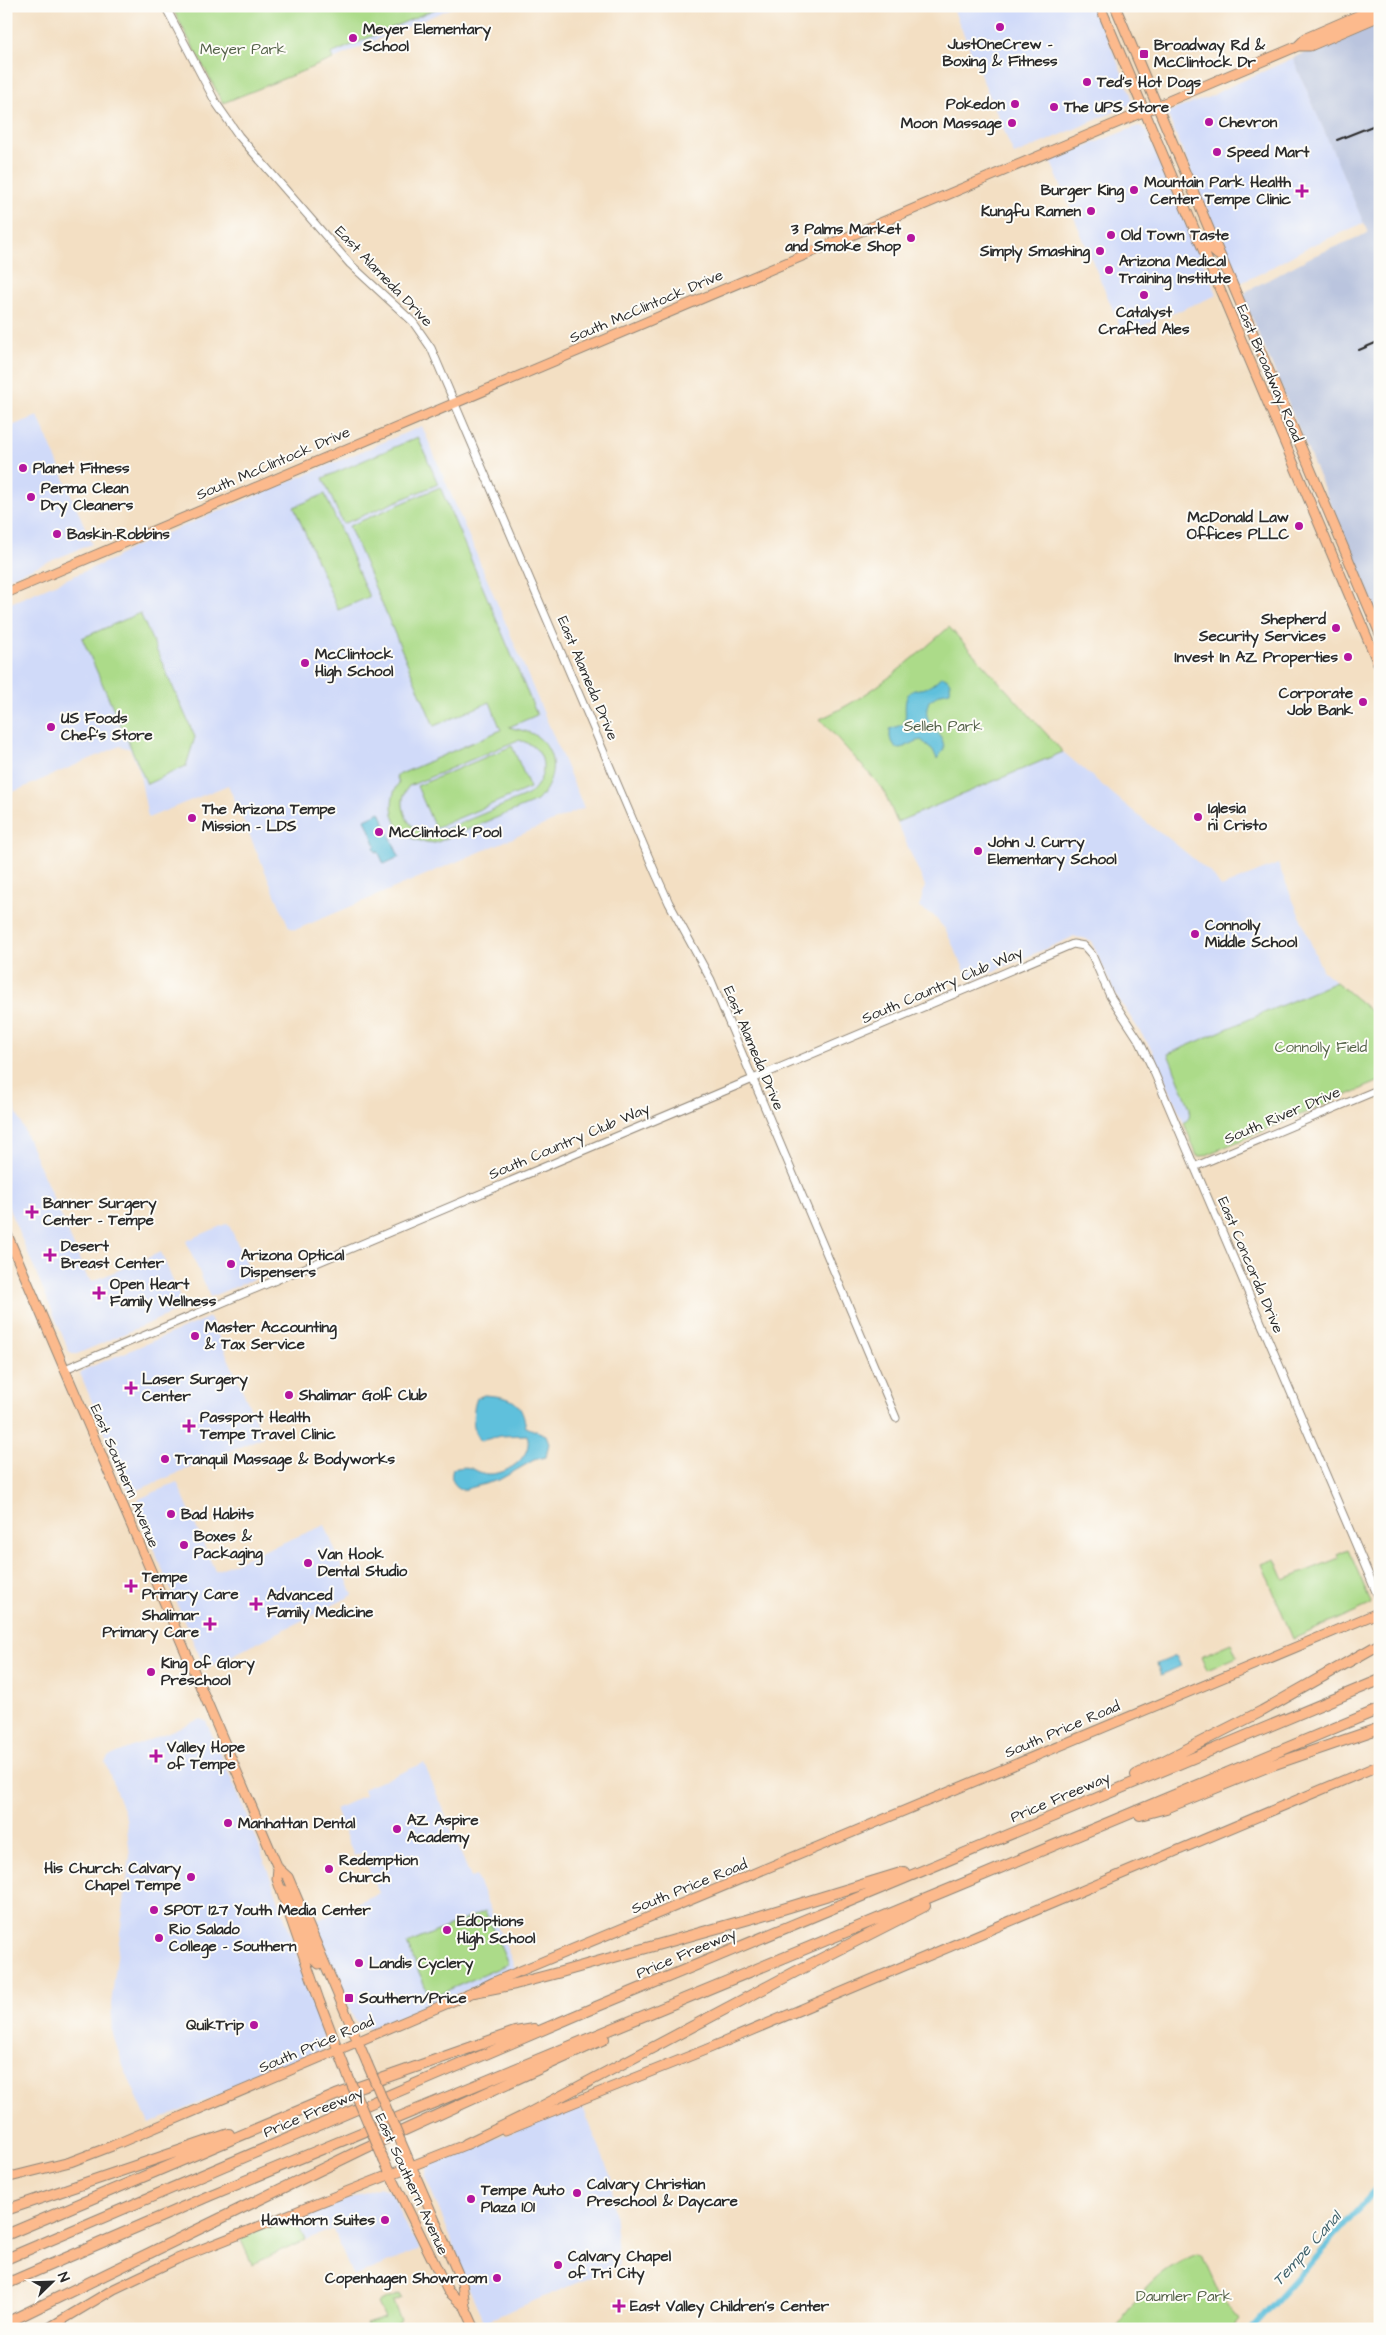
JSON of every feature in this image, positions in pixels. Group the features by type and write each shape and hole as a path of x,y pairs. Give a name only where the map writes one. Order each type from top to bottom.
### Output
{"highway":[{"path":"1091,1800 1179,1752 1294,1694 1380,1644"},
{"name":"Price Freeway","path":"6,2259 550,2026 1380,1680"},
{"path":"6,2284 211,2195 1380,1709"},
{"path":"1100,1825 1166,1808 1272,1765 1380,1728"},
{"path":"474,1992 542,1977 760,1916 948,1860"},
{"path":"466,2144 522,2117 969,1881"},
{"path":"6,2323 372,2145 603,2039 641,2016"},
{"path":"6,2235 261,2126 384,2077 515,2032 550,2026"},
{"path":"6,2210 246,2128 261,2126"}],"main road":[{"name":"East Broadway Road","path":"1100,6 1380,668"},
{"name":"East Broadway Road","path":"1115,6 1380,634"},
{"name":"South McClintock Drive","path":"6,593 1144,112 1298,46 1306,38 1380,6"},
{"name":"South McClintock Drive","path":"1298,46 1310,46 1380,16"},
{"path":"1198,239 1206,240 1210,248 1220,257"},
{"path":"1225,302 1236,292"},
{"name":"East Southern Avenue","path":"6,1232 278,1868 288,1877 368,2063 462,2283 465,2307 475,2329"},
{"name":"South Price Road","path":"6,2178 61,2164 97,2152 494,1982 1380,1612"},
{"path":"47,2329 107,2293 156,2268 705,2050 1380,1765"},
{"name":"East Southern Avenue","path":"278,1868 277,1879 338,2050 384,2161 448,2291 465,2307"},
{"path":"277,1879 290,1898 314,1960 319,1964 324,1962"}],"street":[{"name":"East Alameda Drive","path":"165,6 216,103 239,136 350,264 418,328 434,353 650,860 669,903 711,980 751,1079 896,1418"},
{"name":"South Country Club Way","path":"65,1368 1073,944 1084,946"},
{"name":"East Concorda Drive","path":"1084,946 1092,955 1110,996 1140,1042 1380,1601"},
{"name":"South River Drive","path":"1194,1167 1380,1089"}],"shaded area":[{"name":"Meyer Elementary School","path":"309,6 456,6 333,59"},
{"path":"952,6 1094,6 1131,94 1132,102 1126,107 1014,155"},
{"path":"1380,21 1380,621 1243,297 1247,291 1311,257 1368,233 1293,58"},
{"path":"1293,58 1364,223 1304,249 1243,282 1237,282 1168,116 1170,111 1212,96"},
{"path":"1138,126 1143,127 1147,132 1217,295 1123,334 1050,160"},
{"path":"38,416 92,544 6,579 6,428"},
{"name":"McClintock High School","path":"422,426 584,808 295,930 289,927 228,785 148,818 139,770 130,749 120,746 6,795 6,605 113,559 133,547"},
{"name":"Connolly Middle School","path":"1063,752 1158,832 1162,833 1212,874 1221,887 1278,864 1322,970 1336,982 1169,1054 1190,1108 1189,1118 1184,1123 1152,1050 1116,995 1091,941 1073,937 978,978 969,979 945,929 933,915 919,908 925,886 897,822"},
{"path":"6,1088 87,1277 93,1281 161,1252 184,1308 77,1354 72,1354 69,1351 6,1202"},
{"path":"228,1223 254,1279 210,1297 186,1241"},
{"path":"210,1317 263,1437 138,1490 131,1491 127,1487 80,1373 83,1370"},
{"path":"177,1482 215,1571 325,1525 353,1595 205,1669 135,1506 139,1499"},
{"path":"200,1719 206,1721 251,1824 297,1951 305,1984 323,2033 325,2045 318,2054 149,2124 124,2068 113,2035 111,2004 130,1856 126,1818 105,1762 108,1757"},
{"path":"424,1763 471,1878 476,1876 516,1970 372,2028 363,2028 354,2019 313,1922 379,1893 362,1853 354,1856 335,1809 365,1795 363,1789"},
{"path":"582,2105 611,2177 619,2265 484,2322 463,2275 450,2236 426,2178 426,2170 434,2161"},
{"path":"379,2187 392,2191 410,2234 422,2249 353,2277 333,2229 305,2240 293,2216 326,2207"}],"green space":[{"name":"Meyer Park","path":"171,6 442,6 331,54 333,59 223,103"},
{"path":"418,437 438,484 343,524 323,478"},
{"path":"440,487 537,715 509,727 536,736 546,745 550,753 552,761 551,778 537,801 435,843 411,838 402,832 395,819 392,804 395,789 399,783 396,776 501,730 490,702 434,726 349,526","holes":["518,740 528,743 536,749 543,763 543,772 540,780 528,795 437,833 426,833 417,830 407,820 404,813 403,799 409,786"]},
{"path":"325,494 369,597 338,610 294,507"},
{"path":"140,613 195,737 186,766 147,784 82,638"},
{"name":"Selleh Park","path":"949,627 1063,752 897,822 883,789 820,719 872,690"},
{"path":"512,746 530,788 435,828 417,786"},
{"name":"Connolly Field","path":"1336,982 1380,1019 1380,1081 1204,1156 1197,1156 1184,1123 1189,1118 1190,1108 1168,1054"},
{"path":"1348,1549 1371,1602 1370,1605 1293,1639 1262,1564 1275,1559 1284,1580 1339,1558 1337,1554"},
{"path":"1231,1643 1237,1657 1207,1670 1201,1656"},
{"path":"485,1911 508,1964 430,1998 407,1944"},
{"path":"293,2216 305,2240 252,2264 240,2238"},
{"name":"Daumler Park","path":"1197,2254 1202,2255 1220,2295 1240,2319 1232,2329 1114,2329 1141,2294 1159,2276"},
{"path":"400,2294 402,2298 393,2302 401,2321 398,2324 382,2329 369,2329 366,2324 385,2318 378,2303"}],"water":[{"path":"942,676 947,678 950,691 941,693 929,701 927,716 929,722 940,736 944,749 937,759 933,750 921,740 896,748 890,738 890,729 904,724 907,696 914,690 929,686"},
{"name":"McClintock Pool","path":"380,812 399,857 384,864 378,851 376,852 374,847 376,846 365,819"},
{"path":"484,1395 508,1399 518,1405 526,1427 546,1435 549,1443 546,1457 534,1460 499,1480 463,1490 453,1482 453,1469 466,1467 484,1474 505,1471 518,1462 527,1450 527,1435 500,1436 480,1441 475,1431 473,1414 477,1398"},
{"path":"1176,1656 1181,1666 1161,1675 1157,1664"}],"waterway":[{"name":"Tempe Canal","path":"1252,2329 1380,2185"}],"railway":[{"path":"1337,140 1380,123"},
{"path":"1359,350 1380,341"}],"place":[{"name":"JustOneCrew - Boxing & Fitness","path":"1000,27"},
{"name":"Meyer Elementary School","path":"353,38"},
{"name":"Broadway Rd & McClintock Dr","path":"1144,54"},
{"name":"Ted's Hot Dogs","path":"1087,82"},
{"name":"Pokedon","path":"1015,104"},
{"name":"The UPS Store","path":"1054,107"},
{"name":"Chevron","path":"1209,122"},
{"name":"Moon Massage","path":"1012,123"},
{"name":"Speed Mart","path":"1217,152"},
{"name":"Burger King","path":"1134,190"},
{"name":"Mountain Park Health Center Tempe Clinic","path":"1302,191"},
{"name":"Kungfu Ramen","path":"1091,211"},
{"name":"Old Town Taste","path":"1111,235"},
{"name":"3 Palms Market and Smoke Shop","path":"911,238"},
{"name":"Simply Smashing","path":"1100,251"},
{"name":"Arizona Medical Training Institute","path":"1109,270"},
{"name":"Catalyst Crafted Ales","path":"1144,295"},
{"name":"Planet Fitness","path":"23,468"},
{"name":"Perma Clean Dry Cleaners","path":"31,497"},
{"name":"McDonald Law Offices PLLC","path":"1299,526"},
{"name":"Baskin-Robbins","path":"57,534"},
{"name":"Shepherd Security Services","path":"1336,628"},
{"name":"Invest In AZ Properties","path":"1348,657"},
{"name":"McClintock High School","path":"305,663"},
{"name":"Corporate Job Bank","path":"1363,702"},
{"name":"US Foods Chef's Store","path":"51,727"},
{"name":"Iglesia ni Cristo","path":"1198,817"},
{"name":"The Arizona Tempe Mission - LDS","path":"192,818"},
{"name":"McClintock Pool","path":"379,832"},
{"name":"John J. Curry Elementary School","path":"978,851"},
{"name":"Connolly Middle School","path":"1195,934"},
{"name":"Banner Surgery Center - Tempe","path":"32,1212"},
{"name":"Desert Breast Center","path":"50,1255"},
{"name":"Arizona Optical Dispensers","path":"231,1264"},
{"name":"Open Heart Family Wellness","path":"99,1293"},
{"name":"Master Accounting & Tax Service","path":"195,1336"},
{"name":"Laser Surgery Center","path":"131,1388"},
{"name":"Shalimar Golf Club","path":"289,1395"},
{"name":"Passport Health Tempe Travel Clinic","path":"189,1426"},
{"name":"Tranquil Massage & Bodyworks","path":"165,1459"},
{"name":"Bad Habits","path":"171,1514"},
{"name":"Boxes & Packaging","path":"184,1545"},
{"name":"Van Hook Dental Studio","path":"308,1563"},
{"name":"Tempe Primary Care","path":"131,1586"},
{"name":"Advanced Family Medicine","path":"256,1604"},
{"name":"Shalimar Primary Care","path":"210,1624"},
{"name":"King of Glory Preschool","path":"151,1672"},
{"name":"Valley Hope of Tempe","path":"156,1756"},
{"name":"Manhattan Dental","path":"228,1823"},
{"name":"AZ Aspire Academy","path":"397,1829"},
{"name":"Redemption Church","path":"329,1869"},
{"name":"His Church: Calvary Chapel Tempe","path":"191,1877"},
{"name":"SPOT 127 Youth Media Center","path":"154,1910"},
{"name":"EdOptions High School","path":"447,1930"},
{"name":"Rio Salado College - Southern","path":"159,1938"},
{"name":"Landis Cyclery","path":"359,1963"},
{"name":"Southern/Price","path":"349,1998"},
{"name":"QuikTrip","path":"254,2025"},
{"name":"Calvary Christian Preschool & Daycare","path":"577,2193"},
{"name":"Tempe Auto Plaza 101","path":"471,2199"},
{"name":"Hawthorn Suites","path":"385,2220"},
{"name":"Calvary Chapel of Tri City","path":"558,2265"},
{"name":"Copenhagen Showroom","path":"497,2278"},
{"name":"East Valley Children's Center","path":"619,2306"}]}
